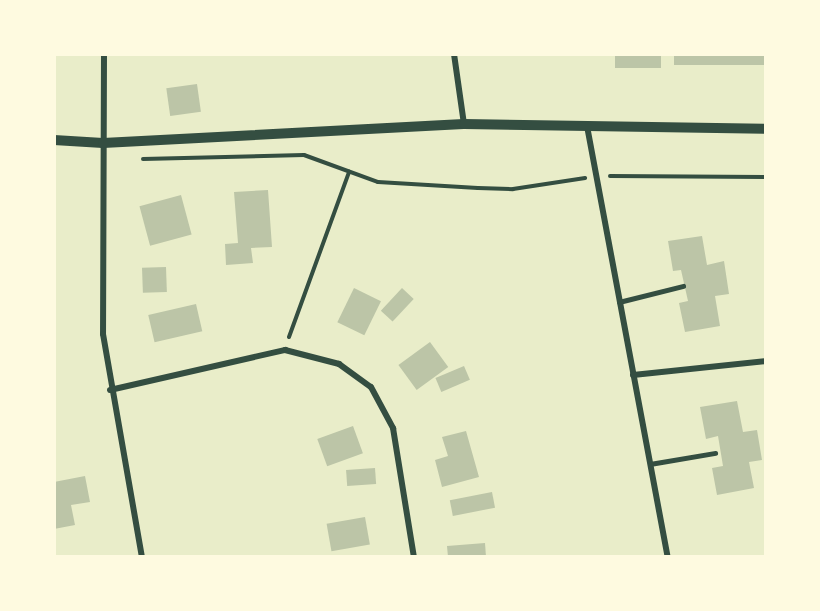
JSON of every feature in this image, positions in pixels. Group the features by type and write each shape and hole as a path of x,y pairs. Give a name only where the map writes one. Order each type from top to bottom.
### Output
{"street":[{"path":"104,54 103,334 110,390 142,557"},
{"path":"454,54 464,124"},
{"path":"54,140 103,143 464,124 766,129"},
{"path":"587,126 668,557"},
{"path":"110,390 285,350 339,364 371,387 393,428 414,557"},
{"path":"633,375 766,361"}],"lane":[{"path":"619,302 683,286"},
{"path":"649,464 715,453"}],"path":[{"path":"137,141 135,159 304,155 378,182 513,189 597,176 766,177"},
{"path":"285,350 349,172"}],"building":[{"path":"615,54 661,54 661,68 615,68"},
{"path":"674,54 766,54 766,65 674,65"},
{"path":"197,84 201,112 170,116 166,88"},
{"path":"268,190 272,247 251,248 253,263 226,265 225,244 238,243 234,192"},
{"path":"181,195 192,235 150,246 139,206"},
{"path":"702,236 707,265 724,261 729,294 715,296 720,326 685,332 679,303 688,301 681,270 673,271 668,241"},
{"path":"166,267 167,292 143,293 142,268"},
{"path":"354,288 381,301 364,335 337,322"},
{"path":"402,288 414,299 393,322 381,311"},
{"path":"196,304 202,331 155,342 148,315"},
{"path":"430,342 448,367 417,390 398,365"},
{"path":"464,366 470,380 441,392 435,378"},
{"path":"737,401 743,432 757,430 762,460 749,462 754,488 717,495 712,468 723,466 718,436 706,439 700,407"},
{"path":"353,426 363,453 327,466 317,439"},
{"path":"466,431 479,477 442,487 435,460 448,456 442,437"},
{"path":"375,468 376,484 347,486 346,470"},
{"path":"85,476 90,502 71,505 75,525 54,529 54,482"},
{"path":"492,492 495,508 453,516 450,500"},
{"path":"365,517 370,545 331,551 327,524"},
{"path":"485,543 486,557 448,557 447,546"}]}
